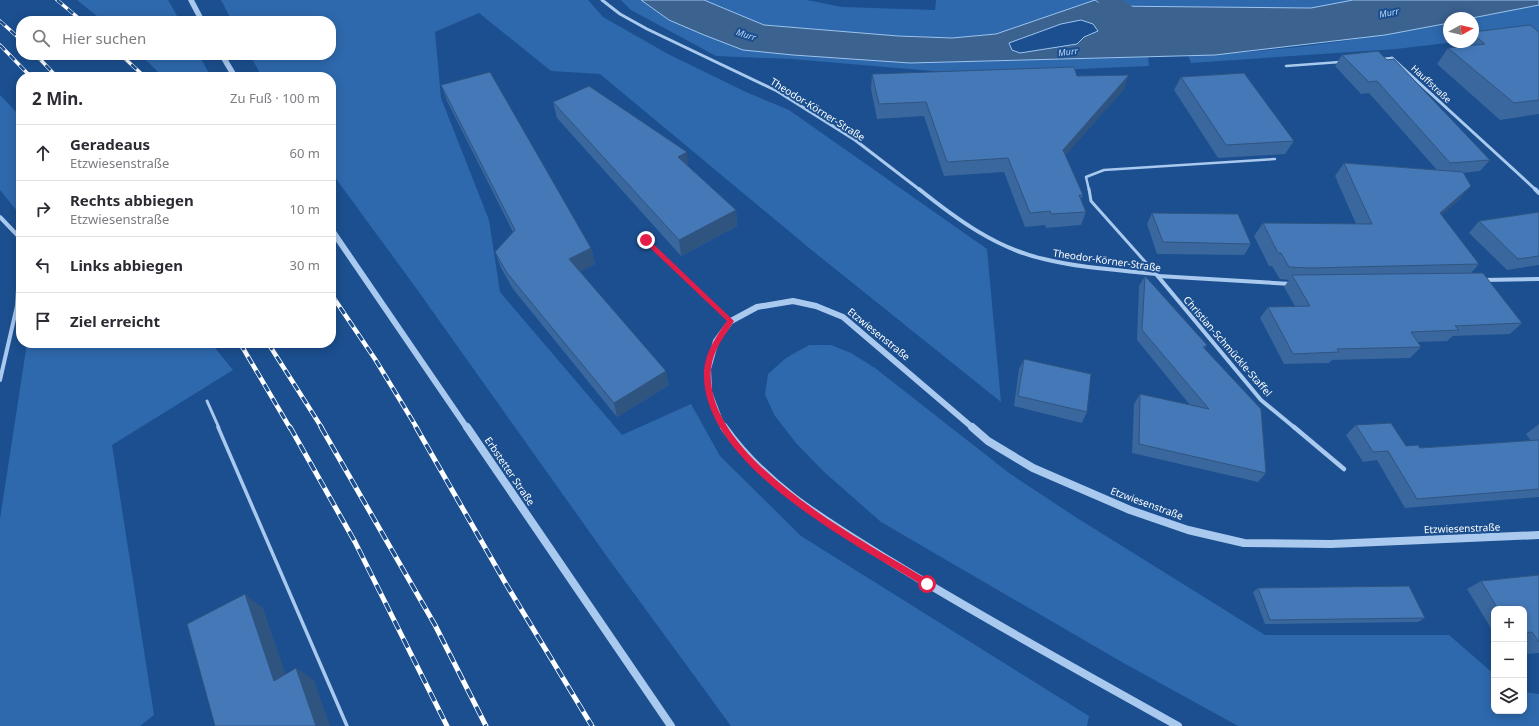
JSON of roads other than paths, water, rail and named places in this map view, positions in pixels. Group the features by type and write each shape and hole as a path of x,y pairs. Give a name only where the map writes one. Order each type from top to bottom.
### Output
{"street":[{"path":"191,0 200,16"},
{"name":"Theodor-Körner-Straße","path":"602,0 620,14 647,29 777,91 855,140 948,212 991,238 1015,249 1042,259 1068,264 1157,275 1293,284"},
{"name":"Hauffstraße","path":"1392,58 1539,193"},
{"path":"225,60 232,72"},
{"path":"0,217 16,234"},
{"name":"Erbstetter Straße","path":"336,235 671,726"},
{"name":"Christian-Schmückle-Staffel","path":"1157,275 1261,400 1344,469"},
{"path":"1481,280 1539,279"},
{"name":"Etzwiesenstraße","path":"1178,726 927,584 816,515 772,481 738,447 720,421 709,392 708,369 716,341 731,321 757,307 793,301 816,306 843,317 883,349 988,441 1034,468 1130,510 1188,530 1244,543 1331,544 1539,535"},
{"path":"0,380 16,310"}],"lane":[{"name":"Hauffstraße","path":"1377,59 1392,58"},
{"path":"1286,66 1347,61"},
{"path":"1157,275 1091,201 1086,177 1104,170 1276,159"},
{"path":"646,240 731,321"},
{"path":"207,401 347,726"}],"water":[{"name":"Murr","path":"641,0 704,0 764,25 898,36 952,38 996,34 1095,0 1104,6 1311,8 1353,0 1539,0 1539,5 1479,17 1479,12 1443,12 1443,24 1385,35 1215,55 910,63 743,50 669,20","holes":["1081,20 1093,24 1098,31 1084,37 1077,44 1020,53 1012,50 1009,43 1061,24"]}],"waterway":[{"path":"1108,0 1155,34"}],"railway":[{"path":"57,0 76,16"},
{"path":"0,21 16,35"},
{"path":"0,45 26,72"},
{"path":"41,60 52,72"},
{"path":"126,60 140,72"},
{"path":"336,301 375,359 417,428"},
{"path":"243,348 290,428"},
{"path":"271,348 322,428"},
{"path":"290,427 355,542 447,726"},
{"path":"321,427 435,625 486,726"},
{"path":"416,427 506,584 592,726"}]}
